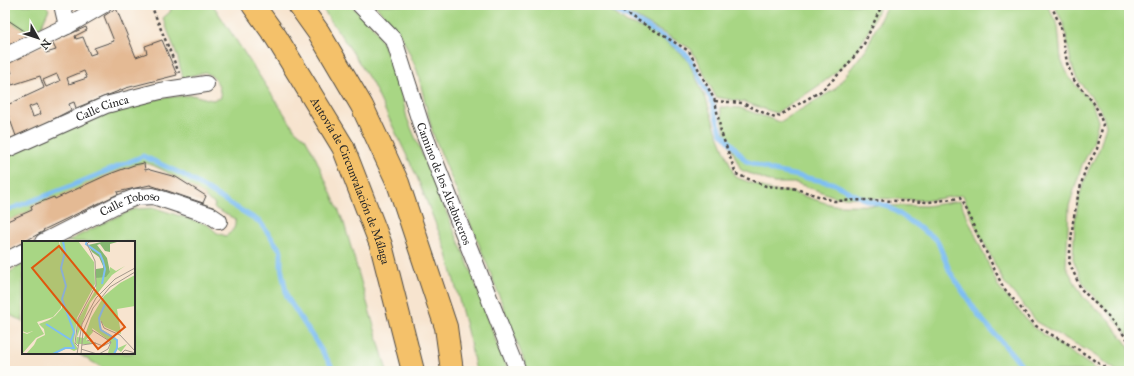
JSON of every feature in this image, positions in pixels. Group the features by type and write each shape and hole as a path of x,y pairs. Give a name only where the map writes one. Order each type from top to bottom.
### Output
{"highway":[{"name":"Autovía de Circunvalación de Málaga","path":"253,5 276,36 343,147 381,244 413,371"},
{"path":"299,5 319,33 362,106 398,183 446,327 452,371"}],"street":[{"path":"65,5 63,9 67,26"},
{"path":"5,56 67,26 103,5"},
{"name":"Camino de los Alcabuceros","path":"360,5 394,40 423,131 518,371"},
{"name":"Calle Cinca","path":"5,150 106,105 160,91 206,84"},
{"name":"Calle Toboso","path":"45,241 118,204 136,198 153,196 210,215 219,221"},
{"path":"5,261 22,252"}],"path":[{"path":"152,5 179,74 179,88"},
{"path":"612,5 689,51 715,101 721,132 736,174 766,186 793,188 834,201 866,200 929,202 960,198 1003,287 1036,326 1079,350 1110,371"},
{"path":"715,101 742,103 775,118 821,91 843,70 863,46 882,5"},
{"path":"1051,5 1061,27 1067,63 1073,79 1093,102 1103,124 1097,149 1085,170 1078,196 1073,222 1069,262 1081,289 1109,317 1129,341"}],"green space":[{"path":"5,5 45,5 49,9 39,31 32,36 5,18"},
{"path":"172,5 213,5 295,130 305,138 314,154 344,223 387,371 108,371 79,354 135,354 135,241 68,241 135,209 155,208 208,225 217,233 226,236 234,229 235,219 214,208 215,204 205,198 206,196 184,182 157,167 144,163 136,164 114,172 56,199 54,197 31,206 32,210 5,222 5,157 94,116 161,98 192,95 212,100 221,98 217,82 213,77 205,72 183,78 177,55 163,18 170,12"},
{"path":"320,5 351,5 376,30 397,74 407,118 471,271 499,350 509,371 476,371 446,250 417,177 372,83"},
{"path":"375,5 603,5 627,23 649,30 687,59 706,99 715,127 735,177 773,191 791,192 832,205 926,206 960,201 999,288 1034,328 1099,371 528,371 485,259 433,134 417,70 402,37"},
{"path":"620,5 880,5 864,39 844,65 823,83 776,113 744,102 716,97 691,49 627,12"},
{"path":"887,5 1047,5 1058,26 1061,60 1070,79 1092,103 1098,121 1093,144 1082,165 1069,206 1066,267 1083,297 1109,320 1129,347 1129,371 1117,371 1090,352 1038,323 1004,282 975,225 963,195 930,200 836,197 796,183 774,183 741,170 726,137 720,107 740,108 780,122 835,89 866,49"},
{"path":"1054,5 1129,5 1129,336 1083,283 1073,259 1075,220 1080,194 1088,171 1099,150 1106,125 1101,110 1076,77 1071,62 1064,25"},
{"path":"22,265 22,321 5,312 5,275"}],"building":[{"path":"116,8 136,57 147,53 145,46 162,40 177,75 126,88 76,108 74,102 69,104 71,110 36,128 16,136 5,106 44,88 40,76 12,85 8,74 12,73 7,60 43,46 46,53 56,50 52,42 86,27 87,30 75,36 76,39 83,37 90,55 96,53 94,48 114,41 104,16","holes":["84,71 87,78 69,84 67,78","57,74 60,81 46,87 43,80","37,104 41,114 33,117 29,107"]},
{"path":"5,18 32,36 5,48"},
{"path":"5,119 10,133 5,135"},
{"path":"144,163 145,170 149,169 176,177 206,196 203,203 150,185 117,192 118,194 43,230 44,231 25,241 22,241 22,243 5,252 5,239 8,237 5,230 5,222 32,210 31,206 54,197 55,199 107,175"}],"waterway":[{"path":"602,5 613,9 647,27 671,42 688,56 711,99 721,132 746,161 774,171 832,183 866,200 888,206 937,240 950,272 979,316 1027,371"},
{"path":"5,211 66,188 143,156 182,174 260,222 281,251 281,267 287,297 331,365"}]}
